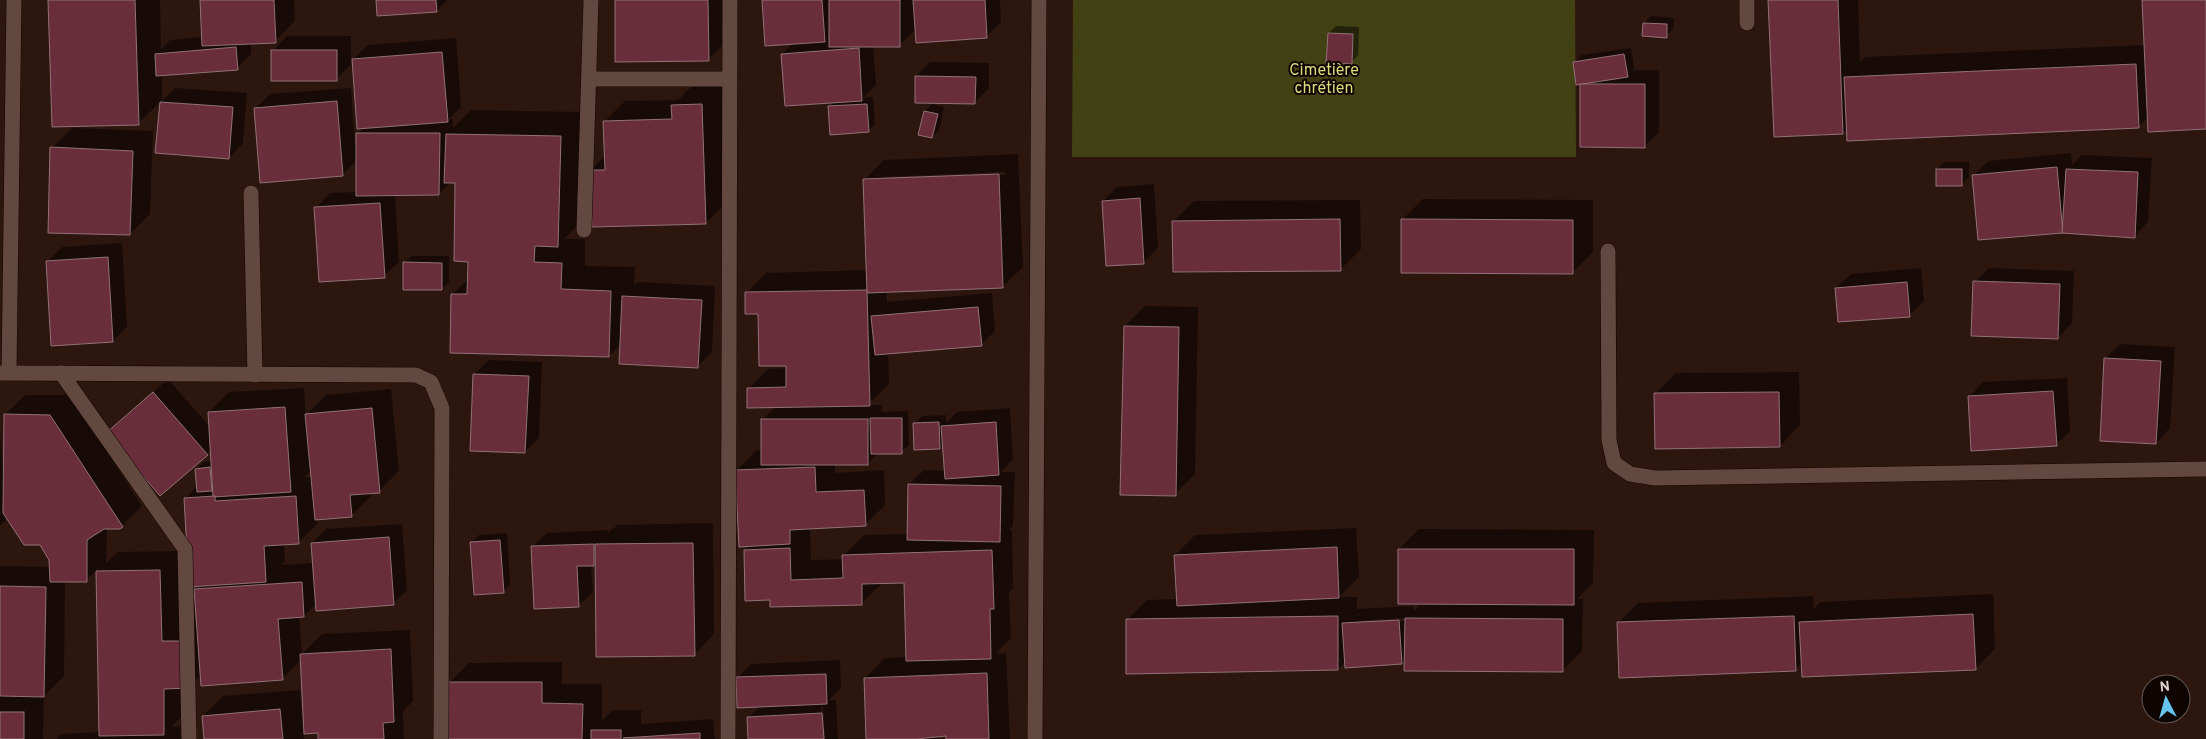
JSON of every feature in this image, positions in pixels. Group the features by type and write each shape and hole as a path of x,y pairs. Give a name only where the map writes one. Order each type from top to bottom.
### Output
{"street":[{"path":"14,0 5,373 416,376 431,382 442,408 441,739"},
{"path":"584,230 591,0"},
{"path":"728,739 730,0"},
{"path":"1036,739 1039,0"},
{"path":"1747,0 1747,23"},
{"path":"589,79 729,79"},
{"path":"251,193 255,375"},
{"path":"1608,251 1609,440 1614,463 1630,474 1655,478 2206,469"},
{"path":"61,373 185,549 189,739"}],"green space":[{"name":"Cimetière chrétien","path":"1073,0 1575,0 1576,157 1072,157"}],"building":[{"path":"48,0 135,0 139,125 52,127"},
{"path":"200,0 274,0 276,43 202,46"},
{"path":"376,0 436,0 437,12 377,16"},
{"path":"615,0 708,0 709,61 615,62"},
{"path":"762,0 822,0 825,42 765,46"},
{"path":"829,0 900,0 900,47 829,47"},
{"path":"913,0 985,0 987,38 916,43"},
{"path":"1768,0 1838,0 1843,134 1774,137"},
{"path":"2142,0 2206,0 2206,129 2148,132"},
{"path":"1643,23 1667,24 1667,38 1642,36"},
{"path":"1328,33 1353,34 1352,64 1326,63"},
{"path":"236,47 238,70 156,76 155,54"},
{"path":"859,48 862,101 785,106 781,54"},
{"path":"271,50 337,50 337,81 271,81"},
{"path":"442,52 448,122 357,129 352,59"},
{"path":"1624,54 1628,77 1576,85 1573,62"},
{"path":"2136,64 2139,128 1847,141 1844,77"},
{"path":"915,76 976,77 975,104 915,103"},
{"path":"1580,84 1645,84 1645,148 1580,147"},
{"path":"337,101 343,176 260,183 254,108"},
{"path":"160,102 233,107 229,159 155,153"},
{"path":"702,104 706,224 592,227 590,170 605,170 603,121 672,119 671,105"},
{"path":"867,104 869,132 830,135 828,106"},
{"path":"924,111 938,114 932,138 918,135"},
{"path":"356,133 440,133 439,195 356,196"},
{"path":"446,134 561,136 558,247 535,246 534,262 562,263 561,289 611,291 609,357 450,353 451,294 467,294 468,262 454,261 455,183 444,183"},
{"path":"50,147 133,151 130,235 48,233"},
{"path":"2057,167 2063,233 1978,240 1972,175"},
{"path":"1936,169 1962,169 1962,186 1936,186"},
{"path":"2066,169 2138,172 2135,238 2062,233"},
{"path":"999,174 1003,288 867,293 863,179"},
{"path":"1140,198 1144,264 1106,266 1102,201"},
{"path":"380,203 385,278 319,282 314,207"},
{"path":"1340,219 1341,271 1173,272 1172,221"},
{"path":"1401,219 1573,220 1573,274 1401,273"},
{"path":"108,257 113,342 51,346 46,261"},
{"path":"403,262 442,263 442,290 403,290"},
{"path":"1973,281 2060,284 2058,339 1971,336"},
{"path":"1907,282 1910,317 1838,322 1835,288"},
{"path":"867,290 870,406 747,408 747,388 786,387 786,366 759,366 758,314 745,314 745,292"},
{"path":"622,296 702,300 698,368 619,364"},
{"path":"978,307 982,346 875,355 871,316"},
{"path":"1124,326 1179,327 1176,496 1120,495"},
{"path":"2104,358 2161,361 2156,444 2100,441"},
{"path":"473,374 529,376 525,453 470,451"},
{"path":"2053,391 2057,446 1971,451 1968,396"},
{"path":"153,392 208,455 160,496 106,433"},
{"path":"1779,392 1780,447 1655,449 1654,393"},
{"path":"285,407 291,492 213,497 208,412"},
{"path":"372,408 380,493 350,495 352,517 315,520 305,414"},
{"path":"4,414 50,415 123,527 120,529 104,529 87,540 87,582 50,582 49,560 40,545 24,545 3,513"},
{"path":"870,418 902,418 902,454 871,454"},
{"path":"761,419 868,419 868,465 761,465"},
{"path":"939,422 940,449 914,450 913,423"},
{"path":"996,422 999,475 945,479 941,426"},
{"path":"210,467 212,491 197,492 195,469"},
{"path":"815,467 816,492 864,490 866,526 790,530 790,544 739,547 735,470"},
{"path":"908,484 1001,486 1000,542 907,540"},
{"path":"215,496 215,501 296,496 299,544 264,546 266,582 189,587 184,498"},
{"path":"389,537 394,605 316,611 311,543"},
{"path":"500,540 504,593 474,595 470,542"},
{"path":"693,543 695,656 596,657 595,544"},
{"path":"594,544 594,566 577,566 579,607 534,609 531,546"},
{"path":"1337,547 1339,598 1177,606 1174,555"},
{"path":"790,548 791,580 843,578 842,555 992,550 994,609 990,609 991,659 906,661 904,583 862,584 862,605 770,607 770,600 745,601 744,550"},
{"path":"1398,549 1574,549 1574,605 1398,604"},
{"path":"160,570 162,641 189,641 190,688 164,689 164,735 99,736 96,571"},
{"path":"302,582 304,617 278,619 283,680 201,686 194,589"},
{"path":"0,586 46,587 44,697 0,696"},
{"path":"1973,614 1976,670 1802,677 1799,622"},
{"path":"1338,616 1338,670 1126,674 1126,619"},
{"path":"1794,616 1796,671 1619,678 1617,622"},
{"path":"1405,618 1563,619 1563,672 1404,671"},
{"path":"1399,620 1402,664 1345,668 1342,623"},
{"path":"391,649 394,722 383,723 384,739 318,739 318,733 304,734 300,654"},
{"path":"987,673 989,739 946,739 946,736 917,739 866,739 864,678"},
{"path":"826,674 827,704 737,708 736,677"},
{"path":"448,682 542,682 542,703 583,704 582,739 448,739"},
{"path":"280,709 283,739 204,739 202,716"},
{"path":"0,712 24,712 24,739 0,739"},
{"path":"822,713 824,739 748,739 747,717"},
{"path":"591,730 621,730 621,739 591,739"},
{"path":"700,733 700,739 623,738"}]}
